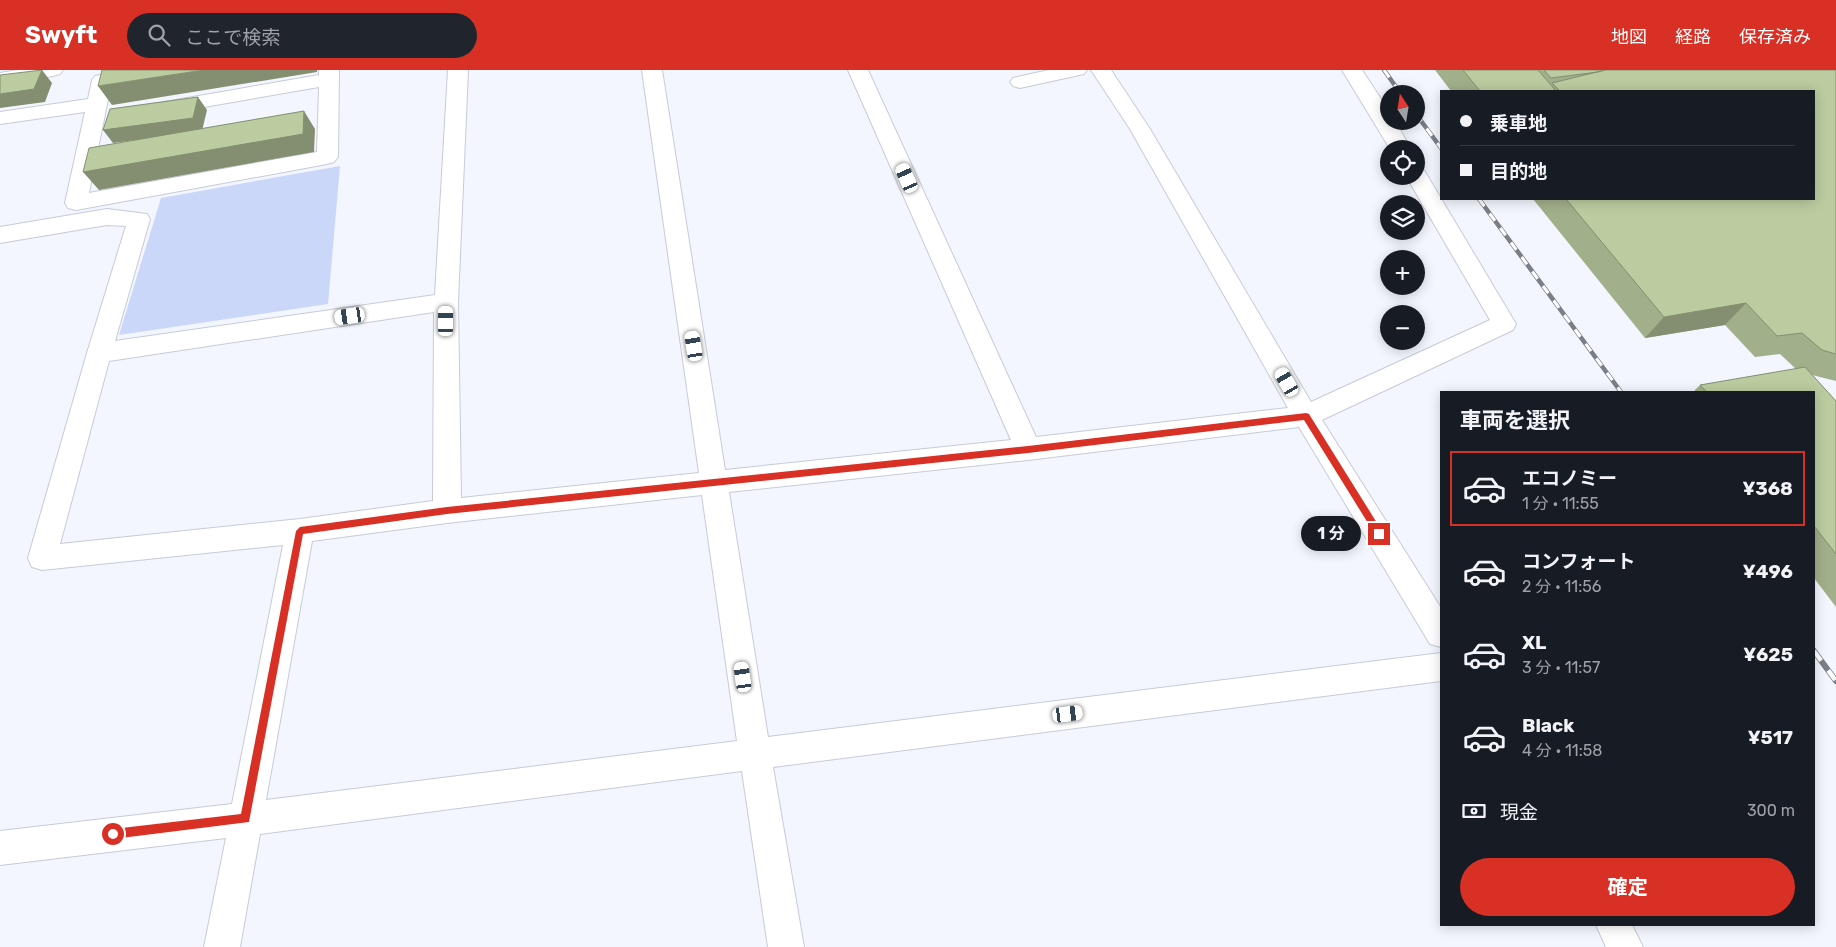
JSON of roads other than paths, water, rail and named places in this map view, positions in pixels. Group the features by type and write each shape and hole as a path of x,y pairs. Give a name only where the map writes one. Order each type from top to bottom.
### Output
{"street":[{"path":"0,78 53,70"},
{"path":"142,111 329,75 318,119 327,157 76,202 95,158 101,113 102,80 166,70"},
{"path":"447,511 446,302 458,70"},
{"path":"652,70 754,754 786,947"},
{"path":"858,70 1028,450"},
{"path":"1020,82 1077,70"},
{"path":"1100,70 1140,129 1306,416 1440,632"},
{"path":"1352,70 1395,140"},
{"path":"0,118 101,113"},
{"path":"0,235 107,216 139,219 99,353 42,558 300,531 447,511 1028,450 1306,416 1504,324 1422,185"},
{"path":"99,353 446,302"},
{"path":"222,947 300,531"},
{"path":"0,848 245,819 1440,667"},
{"path":"1614,926 1626,947"}],"railway":[{"path":"1384,70 1395,85"},
{"path":"1425,126 1440,147"},
{"path":"1480,200 1620,391"},
{"path":"1815,652 1836,681"}]}
